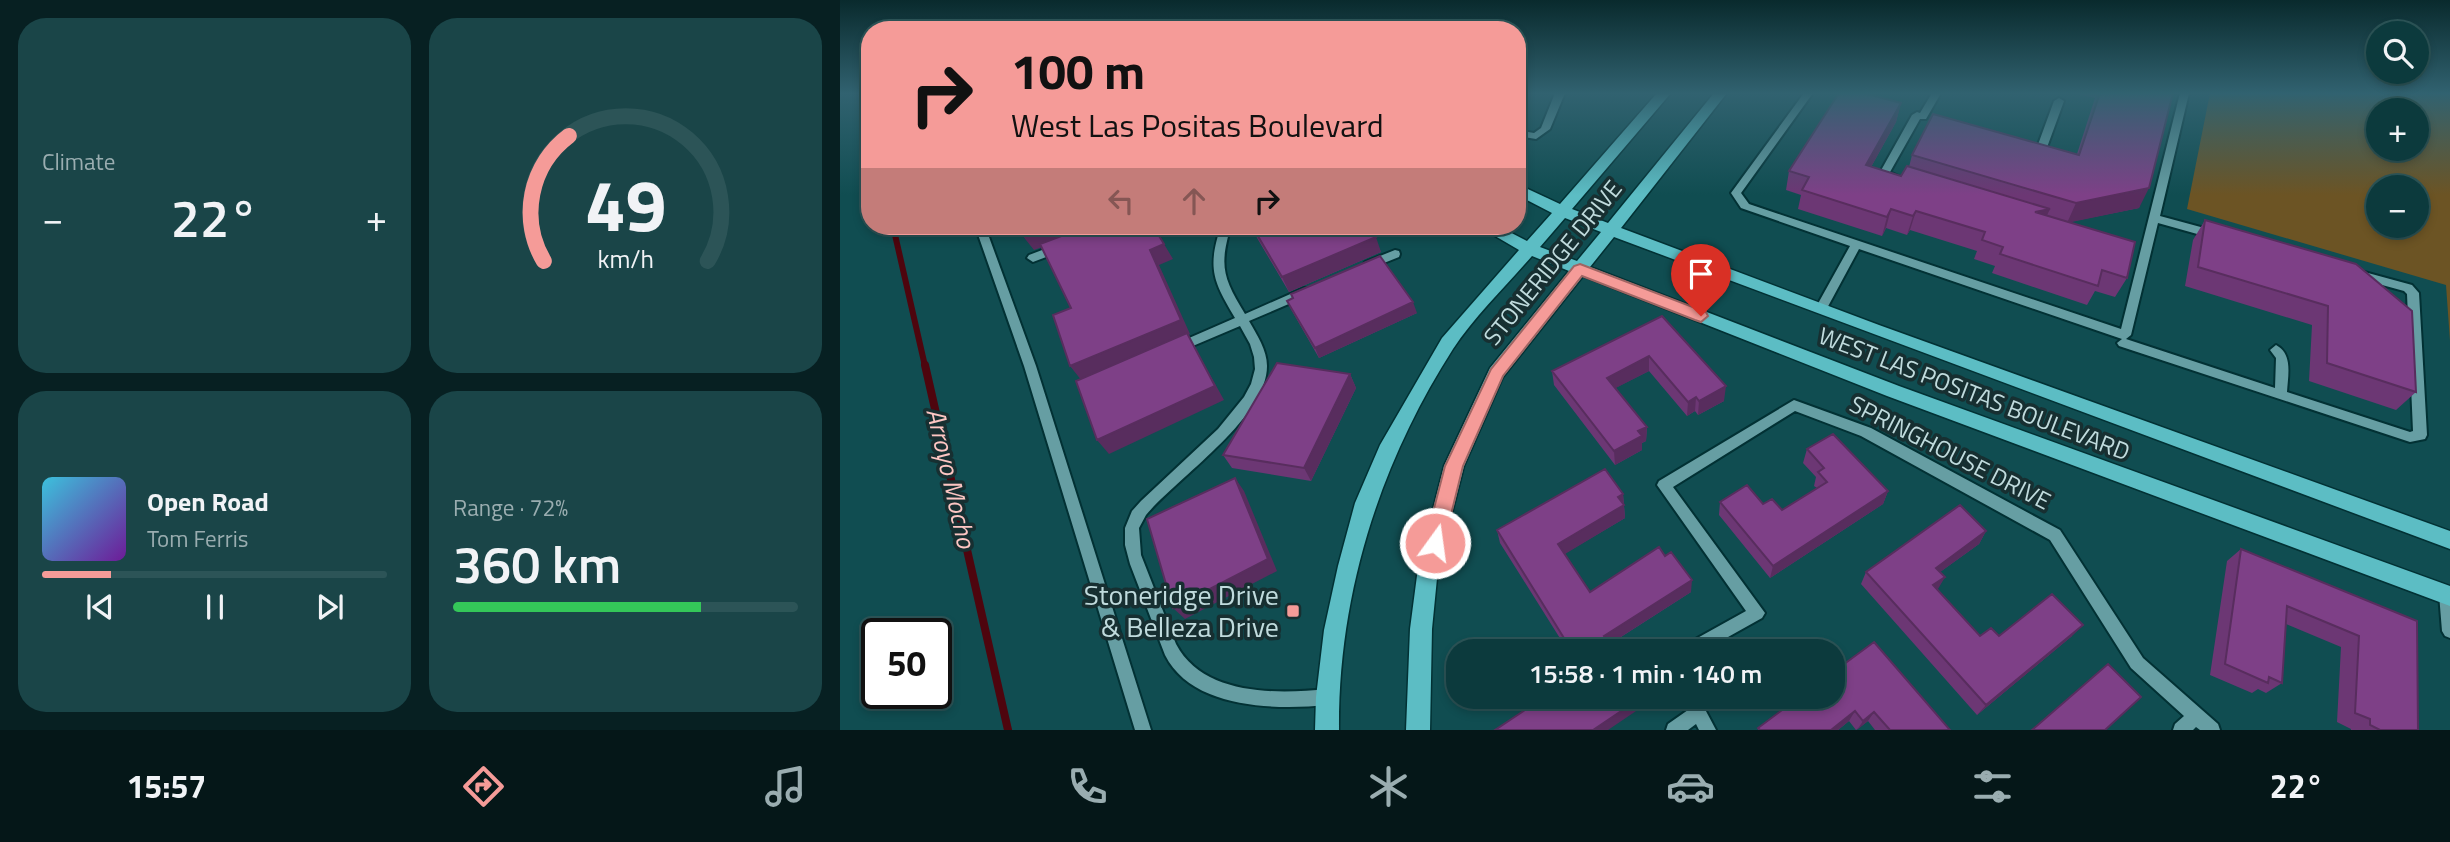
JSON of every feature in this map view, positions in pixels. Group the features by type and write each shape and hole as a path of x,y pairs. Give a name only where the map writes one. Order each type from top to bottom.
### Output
{"main road":[{"name":"STONERIDGE DRIVE","path":"1328,730 1328,697 1335,630 1348,566 1365,503 1389,446 1447,343 1634,127"},
{"name":"STONERIDGE DRIVE","path":"1418,730 1421,629 1428,568 1454,466 1496,373 1694,127"},
{"name":"WEST LAS POSITAS BOULEVARD","path":"1526,194 1561,211 1821,310 2450,540"},
{"name":"WEST LAS POSITAS BOULEVARD","path":"1503,235 1529,249 1893,391 2448,595"}],"street":[{"path":"1526,137 1536,136 1546,127"},
{"path":"1783,127 1736,193 1745,206 2125,335 2177,127"},
{"path":"1910,182 1884,174 1913,127"},
{"path":"2041,150 2049,127"},
{"path":"2154,218 2221,236"},
{"path":"983,235 1030,366 1143,730"},
{"path":"1223,235 1218,270 1241,320 1255,340 1261,369 1251,395 1234,421 1146,504 1132,528 1136,561 1177,662 1200,683 1223,691 1297,701 1328,697"},
{"path":"1033,258 1069,244"},
{"path":"1821,310 1856,245"},
{"path":"2132,249 2145,253"},
{"path":"1356,271 1395,254"},
{"path":"2123,343 2410,437 2420,435 2413,293 2408,288 2341,269"},
{"path":"1167,352 1318,287"},
{"path":"2276,350 2282,357 2281,395"},
{"name":"SPRINGHOUSE DRIVE","path":"1710,639 1757,613 1664,485 1794,405 1866,432 2055,535 2137,663 2212,730"},
{"path":"2448,595 2450,631"},
{"path":"1696,709 1708,730"},
{"path":"1674,730 1698,713"},
{"path":"2181,730 2196,716"}],"shaded area":[{"path":"2203,127 2366,127 2366,161 2429,161 2429,127 2450,127 2450,341 2446,285 2187,209"}],"building":[{"path":"1817,127 1887,127 1866,165 1901,176 1907,166 2050,209 2035,212 2135,242 2127,278 2102,270 2098,286 2000,254 2003,247 1982,240 1985,232 1916,211 1913,216 1891,209 1887,217 1802,190 1809,177 1789,171"},
{"path":"1926,127 1980,127 2079,155 2088,127 2164,127 2149,188 2076,203 1912,155"},
{"path":"2205,220 2356,264 2412,311 2416,392 2327,363 2328,306 2198,267"},
{"path":"1064,235 1158,235 1164,244 1150,250 1181,320 1070,366 1053,315 1071,308 1040,244"},
{"path":"1257,235 1376,237 1282,277"},
{"path":"1380,256 1413,302 1315,348 1287,301 1293,298 1291,294"},
{"path":"1662,316 1726,386 1699,401 1696,397 1688,402 1649,356 1607,378 1647,427 1638,431 1642,436 1614,451 1552,371"},
{"path":"1187,333 1215,386 1097,440 1076,381"},
{"path":"1277,363 1350,374 1304,468 1223,455"},
{"path":"1833,434 1888,491 1773,566 1720,502 1747,485 1763,504 1772,499 1782,510 1827,482 1818,472 1824,468 1807,449"},
{"path":"1605,469 1623,494 1618,497 1624,505 1558,544 1590,592 1659,547 1665,556 1671,552 1692,580 1604,636 1606,639 1565,639 1497,530"},
{"path":"1235,478 1268,559 1173,608 1147,519"},
{"path":"1960,505 1986,531 1936,568 1945,577 1933,585 1980,636 1991,628 1999,636 2052,594 2083,625 1986,705 1866,572"},
{"path":"2241,549 2417,621 2418,730 2380,730 2370,725 2370,719 2355,713 2359,636 2287,606 2282,683 2269,677 2268,683 2225,664"},
{"path":"1874,642 1950,730 1890,730 1874,712 1863,721 1855,711 1831,730 1758,728 1784,709 1845,709 1845,663"},
{"path":"2108,664 2141,697 2105,730 2032,730"},
{"path":"1526,709 1624,709 1593,730 1495,730"}],"waterway":[{"name":"Arroyo Mocho","path":"895,235 925,366"},
{"name":"Arroyo Mocho","path":"925,365 1008,730"}],"place":[{"name":"Stoneridge Drive & Belleza Drive","path":"1293,611"}],"route":[{"path":"1435,543 1454,466 1496,373 1580,269 1701,316"}]}
